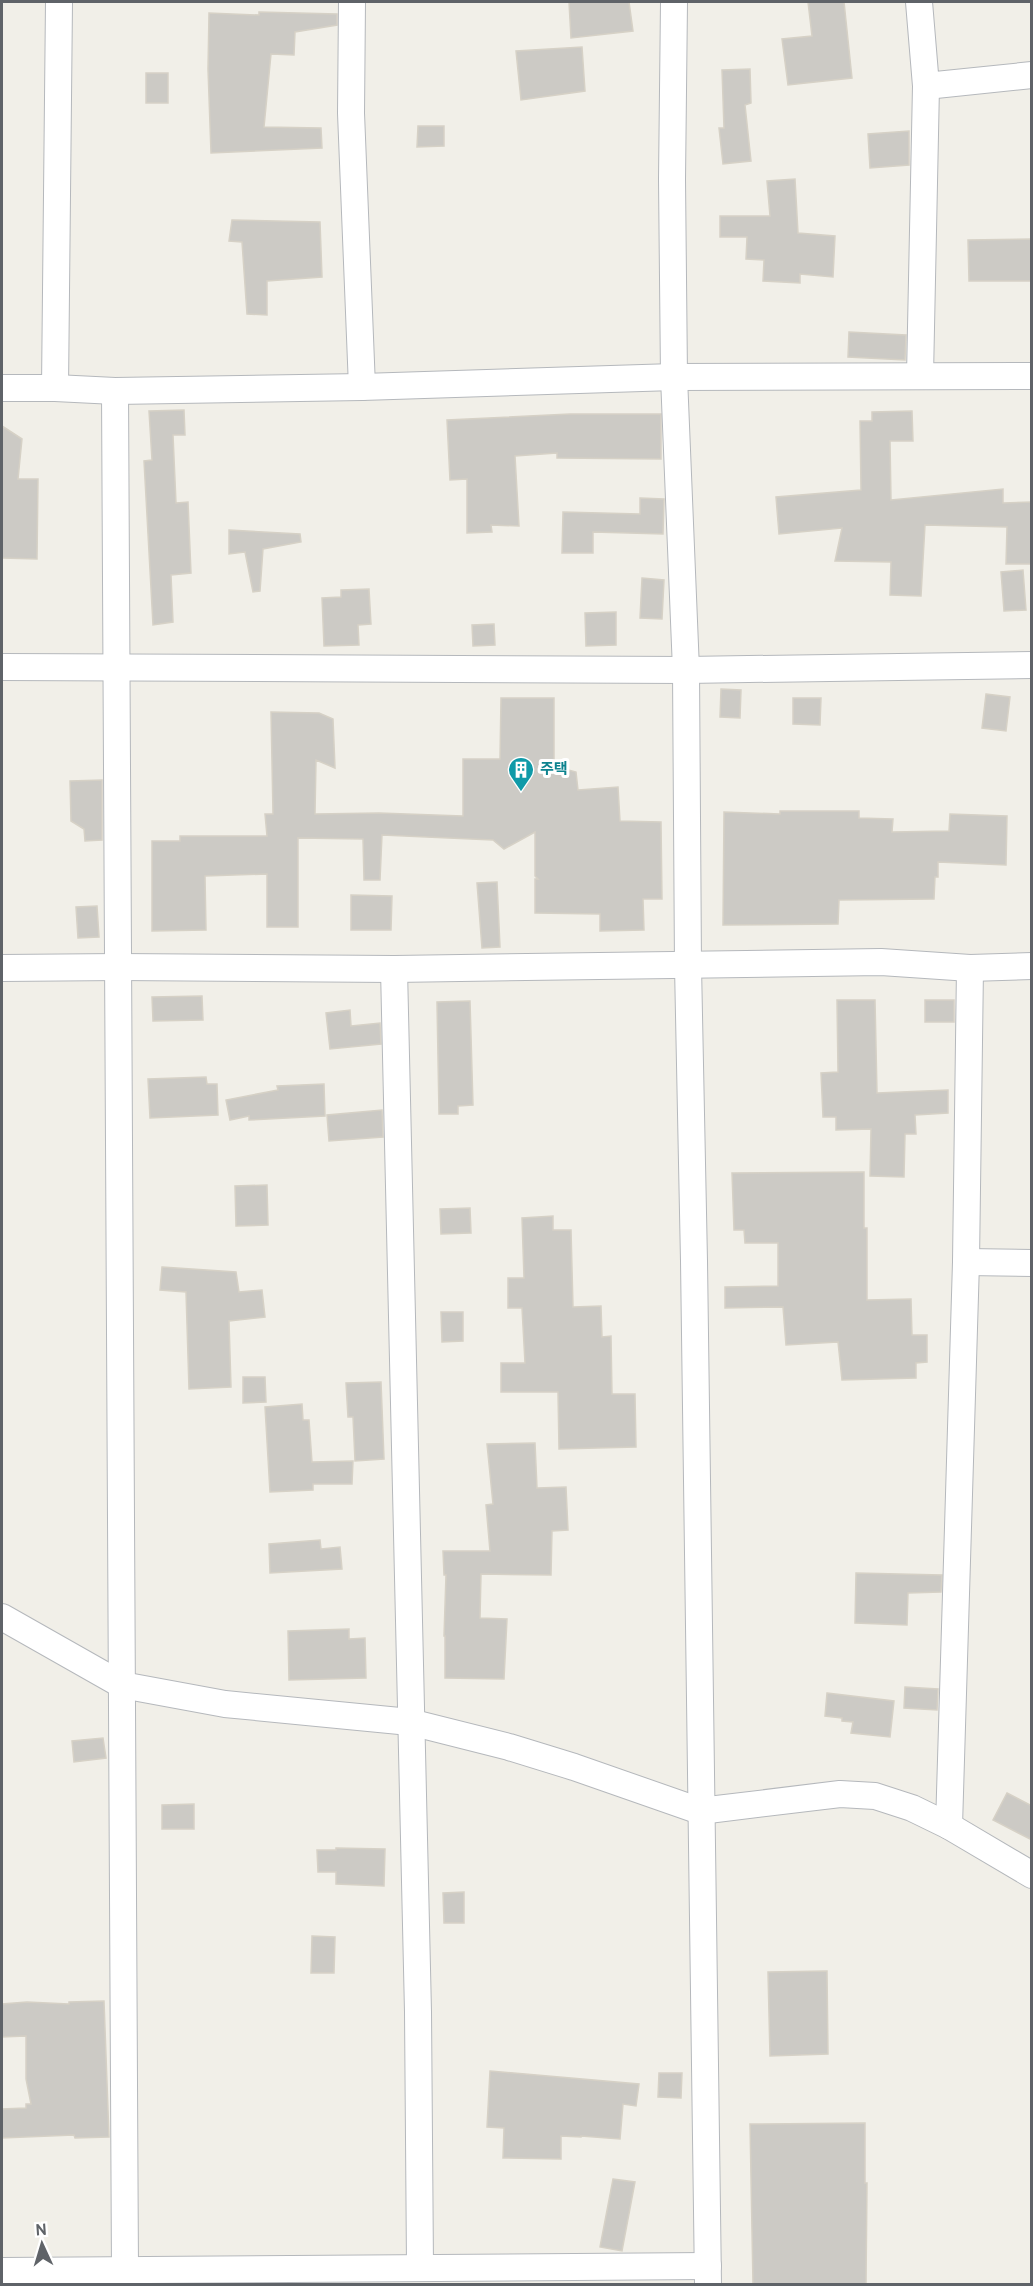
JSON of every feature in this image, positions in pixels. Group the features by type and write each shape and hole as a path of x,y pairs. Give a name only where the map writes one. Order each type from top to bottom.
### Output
{"street":[{"path":"55,388 59,2"},
{"path":"352,2 351,113 362,387"},
{"path":"2,2271 420,2266 708,2275 688,966 686,670 674,377 672,179 674,2"},
{"path":"919,2 926,86 920,376"},
{"path":"926,86 1032,75"},
{"path":"2,388 115,391 362,387 674,377 1032,376"},
{"path":"115,391 124,2271"},
{"path":"2,667 686,670 1032,665"},
{"path":"2,969 119,967 394,969 881,962 970,968 1032,966"},
{"path":"949,1826 966,1262 970,968"},
{"path":"394,969 418,2012 420,2266"},
{"path":"966,1262 1032,1263"},
{"path":"2,1617 122,1685 225,1704 410,1722 508,1747 574,1767 700,1810 840,1794 875,1796 912,1808 949,1826 1032,1875"}],"building":[{"path":"569,2 629,2 633,31 571,38"},
{"path":"808,2 844,2 852,78 788,85 782,39 812,36"},
{"path":"259,12 337,14 337,25 295,32 294,55 271,54 264,127 321,128 322,148 211,153 209,13 259,15"},
{"path":"582,47 585,91 521,100 516,51"},
{"path":"750,69 751,103 745,105 751,161 723,164 719,128 724,128 722,70"},
{"path":"146,73 168,73 168,103 146,103"},
{"path":"418,126 444,126 444,146 417,147"},
{"path":"909,131 909,165 870,168 868,134"},
{"path":"795,179 798,233 835,236 833,277 800,274 800,283 763,281 764,260 746,259 747,237 720,237 720,216 770,216 767,181"},
{"path":"232,220 320,222 322,277 267,281 267,315 247,314 242,242 229,241"},
{"path":"1032,239 1032,281 969,281 968,240"},
{"path":"849,332 906,335 905,360 848,357"},
{"path":"184,410 185,435 173,435 176,503 188,502 191,573 171,575 173,622 153,625 144,461 152,460 149,411"},
{"path":"912,411 913,441 890,441 891,500 1003,489 1003,503 1032,502 1032,564 1006,564 1007,527 925,525 921,596 890,595 891,562 835,561 842,528 779,534 776,497 861,490 860,421 872,421 872,412"},
{"path":"570,414 661,414 661,459 557,458 557,453 515,456 519,526 491,525 492,532 467,533 467,479 450,480 447,420"},
{"path":"2,426 22,439 18,479 38,479 37,559 2,558"},
{"path":"640,498 664,499 663,534 593,532 593,553 562,553 563,512 640,514"},
{"path":"229,530 300,534 301,542 263,549 260,591 253,592 245,552 229,554"},
{"path":"1023,570 1026,610 1004,611 1001,572"},
{"path":"642,578 664,580 662,619 640,618"},
{"path":"369,589 371,624 358,625 359,645 324,646 322,598 341,597 341,590"},
{"path":"616,612 616,645 586,646 585,613"},
{"path":"494,624 495,645 473,646 472,625"},
{"path":"721,689 741,690 740,718 720,717"},
{"path":"986,694 1010,697 1006,731 982,728"},
{"path":"501,698 554,698 554,766 576,772 578,790 618,787 620,821 661,822 662,899 643,899 644,930 600,931 600,914 535,913 535,879 538,879 535,876 535,832 504,849 493,840 382,835 380,880 364,880 363,839 298,838 298,927 267,927 267,874 205,876 206,930 152,931 152,841 180,841 180,836 267,836 265,814 273,814 271,712 319,713 333,719 335,768 316,760 315,814 379,813 463,816 463,759 500,759"},
{"path":"793,698 821,698 820,725 793,724"},
{"path":"102,780 102,840 85,841 84,829 71,821 70,781"},
{"path":"780,811 859,811 859,818 893,819 892,832 949,831 950,814 1007,816 1006,865 938,862 934,899 839,900 838,924 723,925 724,812 780,814"},
{"path":"497,882 500,947 482,948 477,883"},
{"path":"351,895 392,896 391,930 351,930"},
{"path":"97,906 99,937 78,938 76,907"},
{"path":"202,996 203,1020 153,1021 152,997"},
{"path":"837,1000 875,1000 877,1093 948,1090 948,1113 915,1115 916,1134 905,1134 904,1177 870,1176 871,1129 836,1130 836,1117 823,1117 821,1073 838,1072"},
{"path":"925,1000 954,1000 954,1022 925,1022"},
{"path":"470,1001 473,1105 458,1106 458,1114 439,1114 437,1002"},
{"path":"350,1010 351,1026 380,1023 381,1044 330,1049 326,1013"},
{"path":"206,1077 207,1084 217,1084 218,1115 150,1118 148,1079"},
{"path":"324,1084 325,1116 249,1120 249,1116 230,1120 226,1100 278,1090 277,1086"},
{"path":"382,1110 383,1137 329,1141 327,1115"},
{"path":"864,1172 867,1300 911,1299 912,1335 927,1335 927,1362 916,1363 916,1378 842,1380 838,1342 786,1345 783,1307 725,1308 725,1287 778,1286 778,1243 745,1243 744,1230 734,1230 732,1173"},
{"path":"267,1185 268,1225 236,1226 235,1186"},
{"path":"470,1208 471,1233 441,1234 440,1209"},
{"path":"553,1216 553,1230 571,1230 573,1307 601,1306 602,1337 611,1336 612,1394 635,1394 636,1447 559,1449 558,1392 501,1392 501,1363 525,1363 522,1308 508,1308 508,1278 524,1278 522,1218"},
{"path":"162,1267 236,1272 239,1292 262,1290 265,1317 229,1321 231,1387 189,1389 186,1292 160,1290"},
{"path":"441,1312 463,1312 463,1341 442,1342"},
{"path":"243,1377 265,1377 266,1402 243,1403"},
{"path":"381,1382 384,1459 355,1461 353,1417 348,1417 346,1383"},
{"path":"302,1404 303,1420 309,1420 312,1462 353,1461 352,1484 313,1484 313,1490 270,1492 265,1407"},
{"path":"535,1443 537,1488 566,1487 568,1530 552,1531 551,1575 481,1574 480,1618 507,1619 504,1679 445,1678 446,1575 444,1575 443,1551 490,1551 486,1505 493,1504 487,1444"},
{"path":"320,1540 321,1549 340,1547 342,1569 270,1573 269,1544"},
{"path":"856,1573 942,1575 941,1592 908,1593 907,1625 855,1623"},
{"path":"349,1629 349,1639 365,1638 366,1678 289,1680 288,1631"},
{"path":"905,1687 938,1689 937,1710 904,1708"},
{"path":"827,1693 894,1701 890,1737 851,1733 853,1722 825,1716"},
{"path":"103,1738 106,1758 74,1762 72,1741"},
{"path":"1007,1793 1032,1806 1032,1840 993,1820"},
{"path":"194,1804 194,1829 162,1829 162,1805"},
{"path":"336,1848 385,1849 384,1886 336,1884 336,1872 318,1872 317,1850 336,1850"},
{"path":"464,1892 464,1923 444,1923 443,1893"},
{"path":"312,1936 335,1937 334,1973 311,1973"},
{"path":"827,1971 828,2054 770,2056 768,1972"},
{"path":"104,2001 109,2137 75,2138 74,2135 2,2138 2,2109 26,2108 26,2104 31,2104 26,2079 26,2036 2,2037 2,2004 27,2002 69,2004 69,2002"},
{"path":"490,2071 639,2084 636,2106 623,2104 620,2139 561,2136 561,2159 503,2158 504,2128 487,2127"},
{"path":"659,2073 682,2073 681,2098 658,2097"},
{"path":"865,2123 866,2284 753,2284 750,2124"},
{"path":"613,2179 635,2182 622,2251 600,2247"}],"place":[{"name":"주택","path":"521,793"}]}
